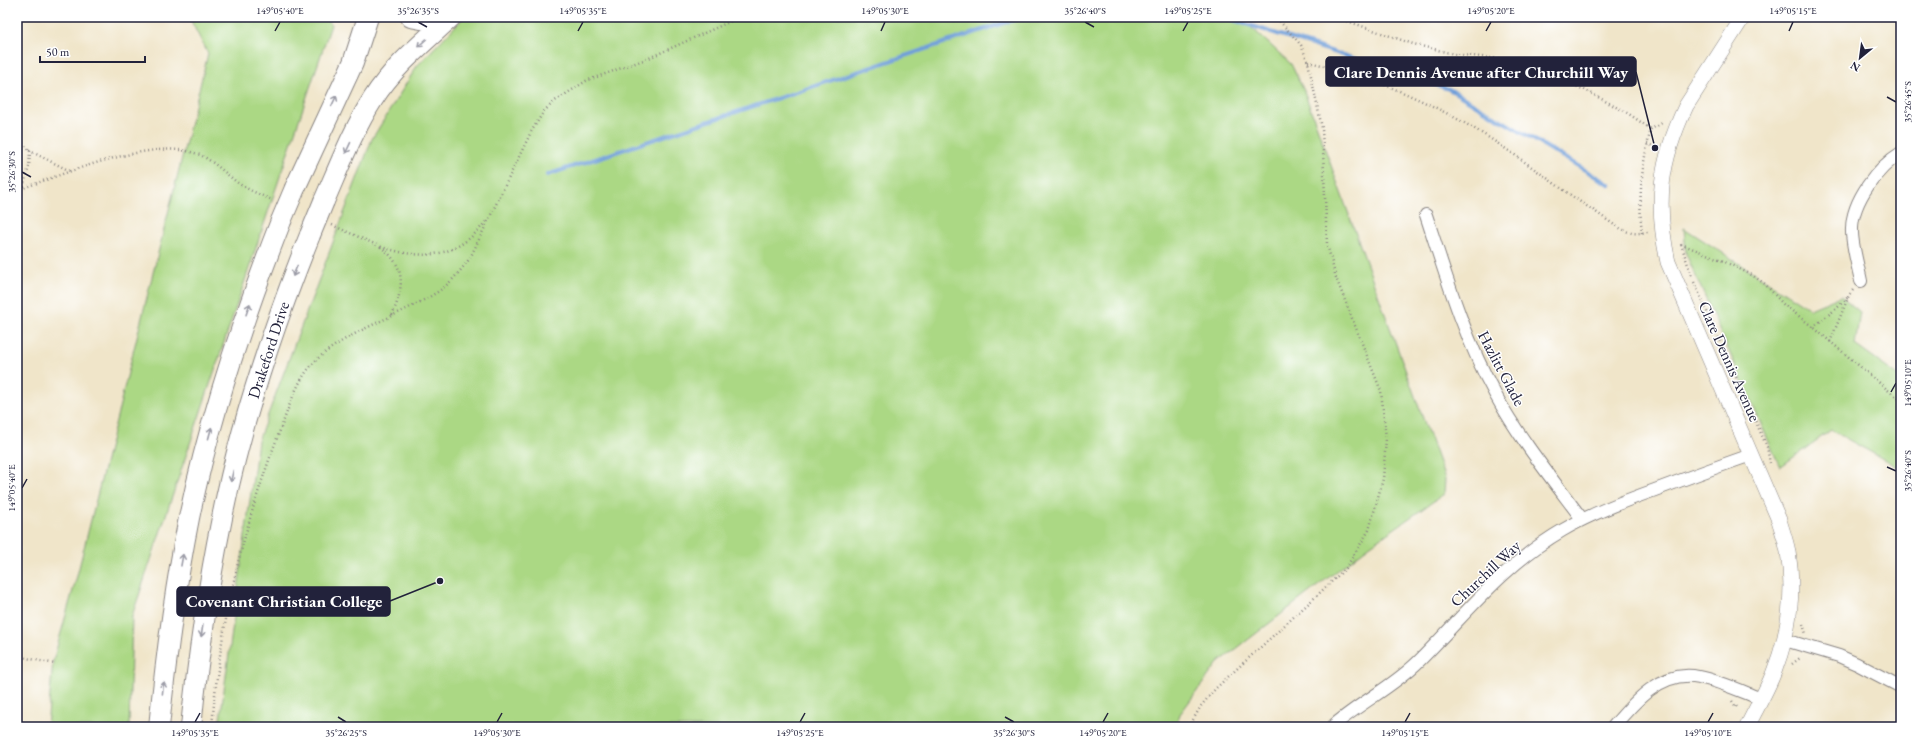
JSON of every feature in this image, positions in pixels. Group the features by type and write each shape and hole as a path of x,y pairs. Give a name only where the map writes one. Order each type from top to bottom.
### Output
{"highway":[{"name":"Drakeford Drive","path":"159,727 172,614 189,518 225,376 280,212 294,188 352,63 368,17"},
{"path":"411,17 423,20 446,17"},
{"name":"Drakeford Drive","path":"191,727 205,612 222,517 233,470 259,375 291,282 324,201 373,99 411,54 451,17"}],"street":[{"name":"Clare Dennis Avenue","path":"1743,17 1686,106 1668,149 1660,201 1664,244 1668,262 1780,520 1788,552 1791,587 1785,640 1775,670 1747,727"},
{"path":"1861,280 1852,228 1857,207 1867,186 1882,168 1901,153"},
{"name":"Hazlitt Glade","path":"1426,215 1450,292 1470,345 1496,395 1525,441 1582,519"},
{"name":"Churchill Way","path":"1332,727 1418,662 1476,600 1509,568 1532,550 1582,519 1624,501 1751,455"},
{"path":"1785,640 1839,656 1858,664 1901,687"},
{"path":"1612,727 1633,703 1649,689 1678,677 1698,676 1761,699"}],"path":[{"path":"212,727 215,685 226,611 243,543 264,473 297,386 309,367 322,355 338,344 439,290 456,276 470,258 531,132 544,111 555,101 586,81 649,58 740,17"},
{"path":"1189,727 1201,706 1216,688 1346,568 1369,530 1383,479 1386,438 1381,391 1336,278 1327,244 1322,128 1308,62 1301,45 1276,17"},
{"path":"1336,17 1413,44 1454,54 1509,60 1523,64 1585,90 1629,114 1651,129"},
{"path":"1308,62 1368,80 1423,102 1474,129 1531,165 1562,189 1616,225 1631,233 1637,234 1650,232 1652,246 1680,243 1719,259 1752,275 1765,284 1783,304 1813,327 1901,401"},
{"path":"17,137 30,151 72,172"},
{"path":"1647,144 1658,147"},
{"path":"23,188 29,166 30,151"},
{"path":"17,190 120,156 140,151 178,151 198,154 208,159 236,181 257,193 280,212"},
{"path":"329,224 379,246 415,255 445,252 469,239 491,215"},
{"path":"1679,238 1691,276 1767,447 1770,465"},
{"path":"379,246 392,258 401,278 400,296 391,316"},
{"path":"1813,327 1836,309 1861,280"},
{"path":"1830,342 1849,295"},
{"path":"1790,668 1793,663 1800,658 1806,633 1802,619"},
{"path":"17,656 55,664"},
{"path":"1727,697 1732,700 1736,707 1744,692"}],"green space":[{"path":"189,17 327,17 331,25 132,616 129,727 47,727 53,661 77,576 208,54"},
{"path":"464,17 1240,17 1291,64 1304,91 1445,479 1444,494 1368,547 1218,663 1180,714 1176,727 219,727 258,441 372,139 417,66"},
{"path":"1684,228 1810,309 1841,296 1860,312 1855,345 1901,378 1901,469 1831,430 1780,467 1686,254"}],"waterway":[{"path":"547,175 1022,17"},
{"path":"1224,17 1449,89 1610,185"}],"place":[{"name":"Clare Dennis Avenue after Churchill Way","path":"1655,148"},
{"name":"Covenant Christian College","path":"440,581"}]}
